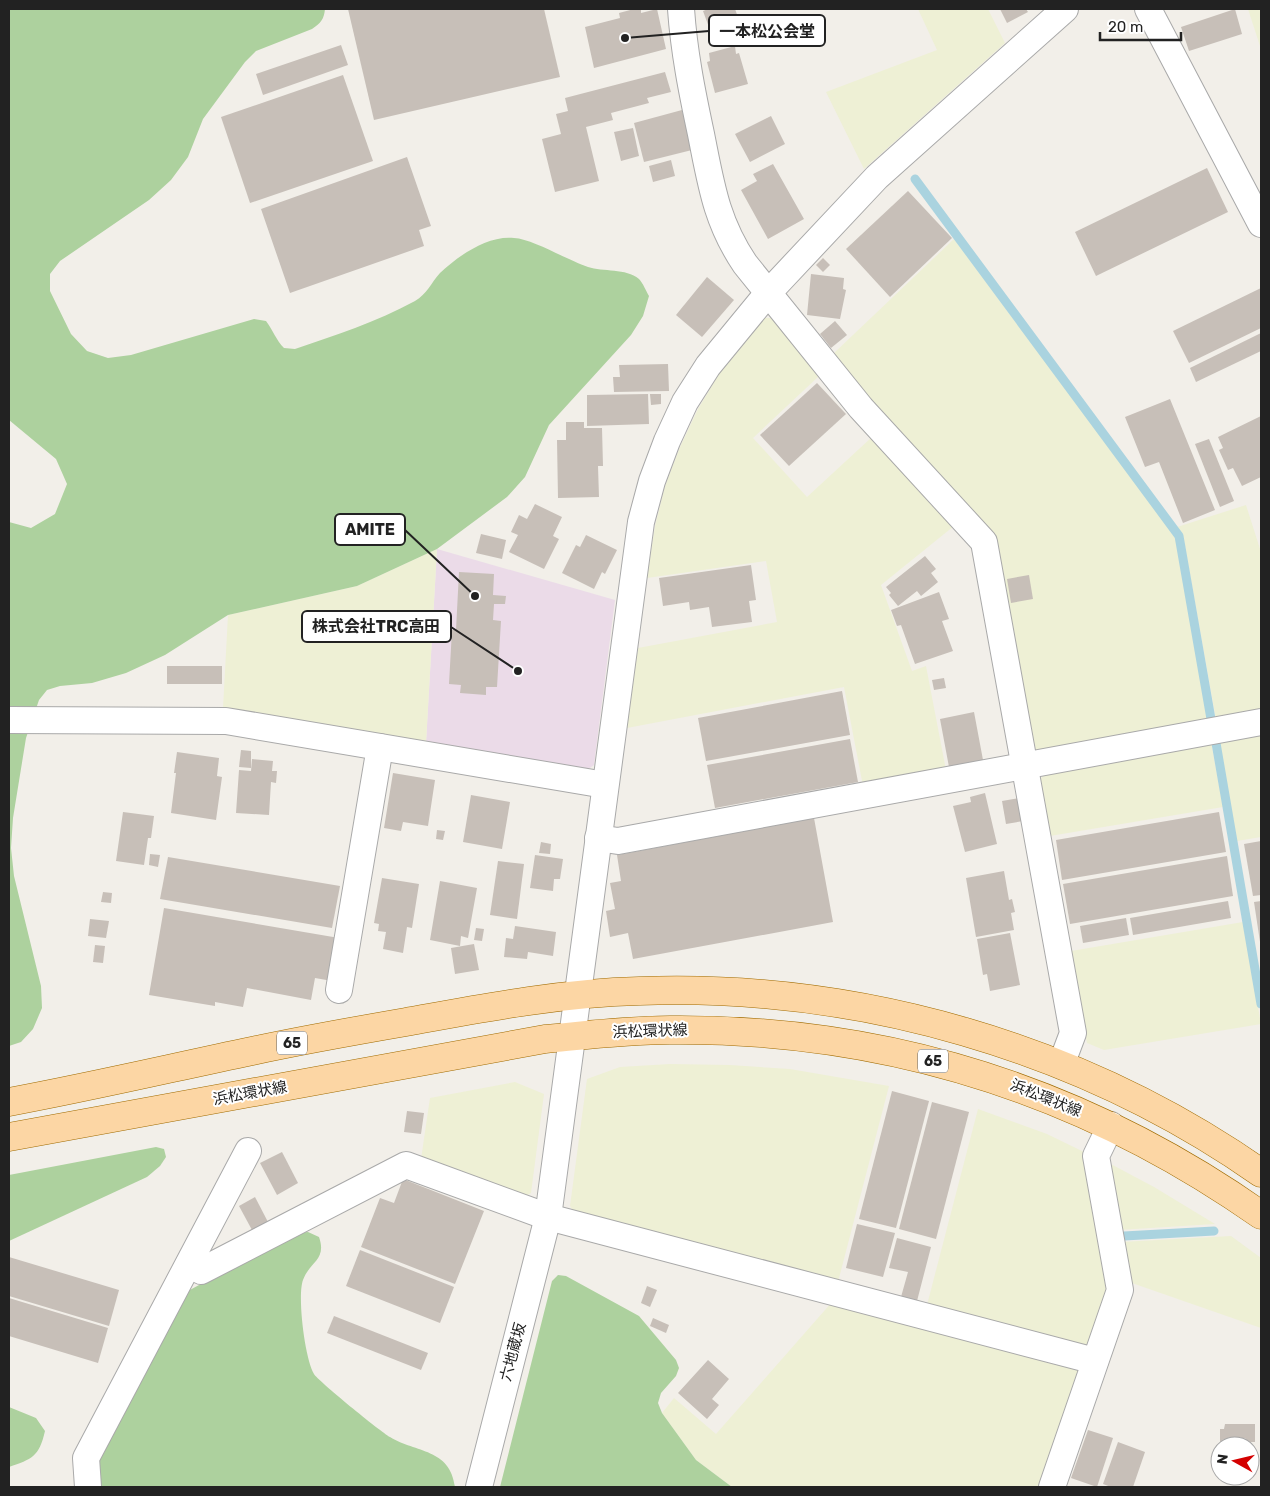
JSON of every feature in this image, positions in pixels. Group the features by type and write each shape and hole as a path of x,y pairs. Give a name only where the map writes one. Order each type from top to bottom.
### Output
{"main road":[{"name":"65","path":"9,1102 265,1048 510,1003 638,991 701,990 765,994 828,1002 891,1013 953,1028 1060,1065 1132,1096 1188,1126 1261,1173"},
{"name":"浜松環状線","path":"9,1137 546,1039 670,1030 732,1030 793,1035 855,1044 916,1056 1002,1080 1110,1125 1171,1156 1261,1215"}],"street":[{"path":"680,9 684,55 719,215 730,241 768,293 861,408 984,542 1073,1033 1060,1065"},
{"name":"六地蔵坂","path":"479,1487 548,1217 641,522 652,481 666,441 685,402 708,366 768,293 878,177 1065,9"},
{"path":"1148,9 1253,188 1261,224"},
{"path":"9,720 226,721 605,785"},
{"path":"598,838 618,841 1261,722"},
{"path":"339,990 380,748"},
{"path":"1052,1487 1120,1290 1096,1156 1110,1125"},
{"path":"88,1487 86,1458 248,1151"},
{"path":"188,1264 201,1271 406,1165 548,1217 1095,1361"}],"shaded area":[{"path":"437,549 615,600 594,765 587,770 426,743"}],"green space":[{"path":"9,9 325,9 322,20 312,29 256,51 245,62 203,119 188,157 171,180 149,200 60,261 50,274 50,291 71,334 87,351 108,358 131,355 254,319 266,321 284,348 295,349 371,322 400,309 415,301 426,292 440,273 464,254 484,243 504,238 522,239 531,242 588,267 628,273 639,279 649,296 643,316 631,335 549,425 525,477 507,497 437,549 357,586 228,615 165,655 126,673 92,683 60,686 47,690 39,700 26,738 13,818 11,848 14,876 41,986 42,1008 33,1029 21,1042 9,1046 9,522 31,528 55,514 67,484 56,459 9,420"},
{"path":"918,9 988,9 1005,43 864,169 826,92 937,50"},
{"path":"1248,9 1261,9 1260,46"},
{"path":"954,239 1176,538 1208,722 1041,753 1034,748 995,536 871,400 833,354"},
{"path":"765,318 773,318 819,376 753,438 807,497 872,437 954,526 881,585 912,671 926,666 946,770 863,786 844,687 627,728 638,648 777,622 766,561 647,578 655,526 665,486 680,447 698,409 719,374"},
{"path":"1246,505 1261,552 1261,712 1216,720 1183,535 1177,527"},
{"path":"437,549 426,743 223,708 228,615 357,586"},
{"path":"1261,733 1261,837 1237,841 1219,740"},
{"path":"1211,742 1223,807 1050,836 1040,780 1045,773"},
{"path":"1243,922 1261,1024 1104,1050 1087,1043 1071,951"},
{"path":"670,1064 790,1069 889,1086 838,1282 575,1213 570,1206 587,1079 620,1067"},
{"path":"515,1082 544,1094 531,1193 524,1197 421,1159 430,1098"},
{"path":"978,1109 1047,1134 1084,1152 1109,1289 1091,1342 1083,1346 927,1305"},
{"path":"156,1147 164,1149 166,1157 160,1166 147,1177 9,1241 9,1175"},
{"path":"1107,1162 1154,1187 1215,1224 1119,1230"},
{"path":"308,1232 319,1237 321,1245 319,1256 306,1274 301,1288 301,1313 305,1342 314,1374 350,1406 390,1437 439,1458 452,1474 455,1487 98,1487 98,1461 188,1291 295,1233"},
{"path":"1231,1236 1261,1258 1261,1328 1129,1282 1121,1242"},
{"path":"558,1275 566,1276 639,1316 676,1360 679,1368 676,1376 661,1393 658,1403 662,1413 696,1460 732,1487 500,1487 552,1281"},
{"path":"832,1302 1076,1366 1080,1373 1041,1487 732,1487 696,1460 662,1413 674,1398 716,1434"},
{"path":"9,1407 36,1418 45,1431 43,1440 33,1456 9,1467"}],"building":[{"path":"348,9 544,9 560,77 374,120"},
{"path":"641,9 641,13 657,9 666,49 594,68 585,27 620,18 619,13"},
{"path":"708,9 735,9 739,20 730,23 734,33 714,41 703,11"},
{"path":"1000,9 1026,9 1028,12 1007,23"},
{"path":"1235,9 1242,34 1189,51 1181,27"},
{"path":"341,45 348,65 263,95 256,74"},
{"path":"735,46 736,54 739,53 748,84 715,93 707,62 710,61 709,53"},
{"path":"665,72 671,92 647,98 649,103 611,113 613,120 586,127 599,181 555,192 542,139 561,134 556,114 568,111 565,98"},
{"path":"343,75 373,161 250,203 221,117"},
{"path":"682,110 692,150 644,162 634,123"},
{"path":"771,116 785,144 750,162 735,134"},
{"path":"633,128 639,156 621,161 614,132"},
{"path":"407,157 431,226 419,230 424,246 290,293 261,209"},
{"path":"671,160 675,176 653,182 649,166"},
{"path":"773,164 804,219 768,239 741,190 757,181 753,174"},
{"path":"1207,168 1228,212 1096,276 1075,232"},
{"path":"908,191 952,238 890,297 846,249"},
{"path":"823,258 830,265 823,272 816,265"},
{"path":"811,274 844,278 843,289 846,290 840,319 807,315"},
{"path":"707,277 734,300 702,337 676,315"},
{"path":"1261,288 1261,328 1189,363 1173,331"},
{"path":"835,321 847,335 831,348 820,334"},
{"path":"1261,333 1261,351 1196,382 1190,368"},
{"path":"668,364 669,391 614,392 613,377 620,377 619,365"},
{"path":"817,383 846,414 789,466 760,435"},
{"path":"648,394 649,424 587,426 587,395"},
{"path":"650,394 661,394 661,404 651,405"},
{"path":"1170,399 1215,510 1183,523 1159,462 1145,467 1125,417"},
{"path":"1261,416 1261,477 1242,486 1233,468 1228,470 1219,450 1223,448 1218,437"},
{"path":"566,422 584,422 584,428 602,428 603,466 598,466 599,497 558,498 557,440 566,440"},
{"path":"1209,439 1234,501 1220,507 1195,444"},
{"path":"535,504 562,517 553,536 559,539 544,569 509,552 518,535 511,532 519,515 527,519"},
{"path":"481,534 506,540 502,559 476,553"},
{"path":"586,535 617,550 605,574 602,572 594,589 562,573 576,545 580,547"},
{"path":"925,556 936,569 931,573 938,582 921,596 917,591 898,606 889,595 891,593 886,587"},
{"path":"751,565 756,600 749,601 752,622 712,627 709,607 690,610 689,602 663,606 659,578"},
{"path":"459,572 494,574 493,595 506,596 505,604 494,604 493,620 501,621 497,687 486,687 486,695 460,693 461,685 449,684 452,630 456,630"},
{"path":"1029,575 1033,599 1011,603 1007,579"},
{"path":"939,592 949,619 942,621 953,651 915,664 901,625 897,626 891,610"},
{"path":"167,666 222,666 222,684 167,684"},
{"path":"944,678 946,688 934,690 932,680"},
{"path":"842,691 850,735 706,761 698,718"},
{"path":"974,712 983,760 949,767 940,719"},
{"path":"850,739 858,782 715,808 707,765"},
{"path":"241,750 251,751 251,768 239,767"},
{"path":"177,752 219,758 217,776 222,777 216,820 171,813"},
{"path":"252,759 273,761 272,771 277,771 276,783 271,782 269,815 236,813 239,770 251,771"},
{"path":"393,773 435,780 428,826 403,822 401,831 384,828"},
{"path":"985,793 997,844 965,852 953,806 971,802 970,797"},
{"path":"471,795 510,802 502,849 463,842"},
{"path":"1019,798 1023,821 1006,824 1002,801"},
{"path":"123,812 154,816 144,865 116,861"},
{"path":"1219,812 1226,852 1062,880 1056,840"},
{"path":"814,818 833,922 633,959 628,933 610,937 606,911 615,909 610,883 621,881 617,855"},
{"path":"437,830 445,831 443,840 436,839"},
{"path":"1261,841 1261,895 1253,896 1244,844"},
{"path":"541,842 551,844 550,854 539,853"},
{"path":"150,854 160,855 158,867 149,865"},
{"path":"535,855 563,859 560,879 554,879 553,891 530,888"},
{"path":"1227,856 1233,896 1070,924 1063,884"},
{"path":"168,857 340,886 332,928 160,899"},
{"path":"498,861 524,864 517,919 490,915"},
{"path":"1004,871 1009,900 1012,899 1015,912 1011,913 1014,930 976,937 966,878"},
{"path":"382,878 419,884 412,928 407,927 403,953 383,949 386,932 378,931 379,924 374,923"},
{"path":"440,881 477,888 468,938 461,936 460,946 430,940"},
{"path":"103,892 112,893 111,903 101,902"},
{"path":"1228,901 1231,918 1133,935 1130,918"},
{"path":"1261,901 1261,942 1260,942 1254,902"},
{"path":"164,908 339,938 332,981 315,978 311,1000 247,988 243,1007 215,1002 215,1006 149,995"},
{"path":"1126,918 1129,935 1083,943 1080,926"},
{"path":"90,919 109,921 106,938 88,936"},
{"path":"515,926 556,932 553,956 528,952 527,959 504,957 506,938 513,939"},
{"path":"476,928 484,929 482,941 474,940"},
{"path":"1010,933 1020,985 990,991 987,974 983,975 977,939"},
{"path":"474,944 479,970 455,974 451,948"},
{"path":"95,945 105,946 103,963 93,962"},
{"path":"892,1091 929,1101 896,1228 859,1219"},
{"path":"932,1102 969,1112 936,1239 899,1229"},
{"path":"407,1111 424,1113 421,1134 404,1132"},
{"path":"282,1152 298,1183 277,1195 260,1163"},
{"path":"403,1179 484,1211 455,1284 361,1247 380,1198 394,1203"},
{"path":"255,1197 268,1222 252,1230 239,1206"},
{"path":"857,1224 895,1233 883,1277 846,1268"},
{"path":"897,1238 931,1247 917,1301 901,1297 908,1272 889,1268"},
{"path":"360,1250 454,1287 440,1323 346,1286"},
{"path":"9,1257 119,1290 109,1326 9,1296"},
{"path":"647,1286 657,1290 650,1307 641,1303"},
{"path":"9,1298 108,1328 98,1363 9,1336"},
{"path":"334,1316 428,1353 421,1370 327,1333"},
{"path":"653,1318 669,1325 666,1333 650,1326"},
{"path":"708,1360 729,1379 712,1399 719,1405 707,1419 678,1393"},
{"path":"1225,1424 1255,1424 1255,1436 1220,1436 1220,1429 1224,1429"},
{"path":"1088,1430 1113,1438 1097,1487 1071,1478"},
{"path":"1118,1442 1145,1452 1133,1487 1111,1487 1103,1484"}],"waterway":[{"path":"915,179 1179,536 1211,719"},
{"path":"1216,743 1261,1004"},
{"path":"1124,1236 1214,1231"}],"place":[{"name":"一本松公会堂","path":"625,38"},
{"name":"AMITE","path":"475,596"},
{"name":"株式会社TRC高田","path":"518,671"}]}
